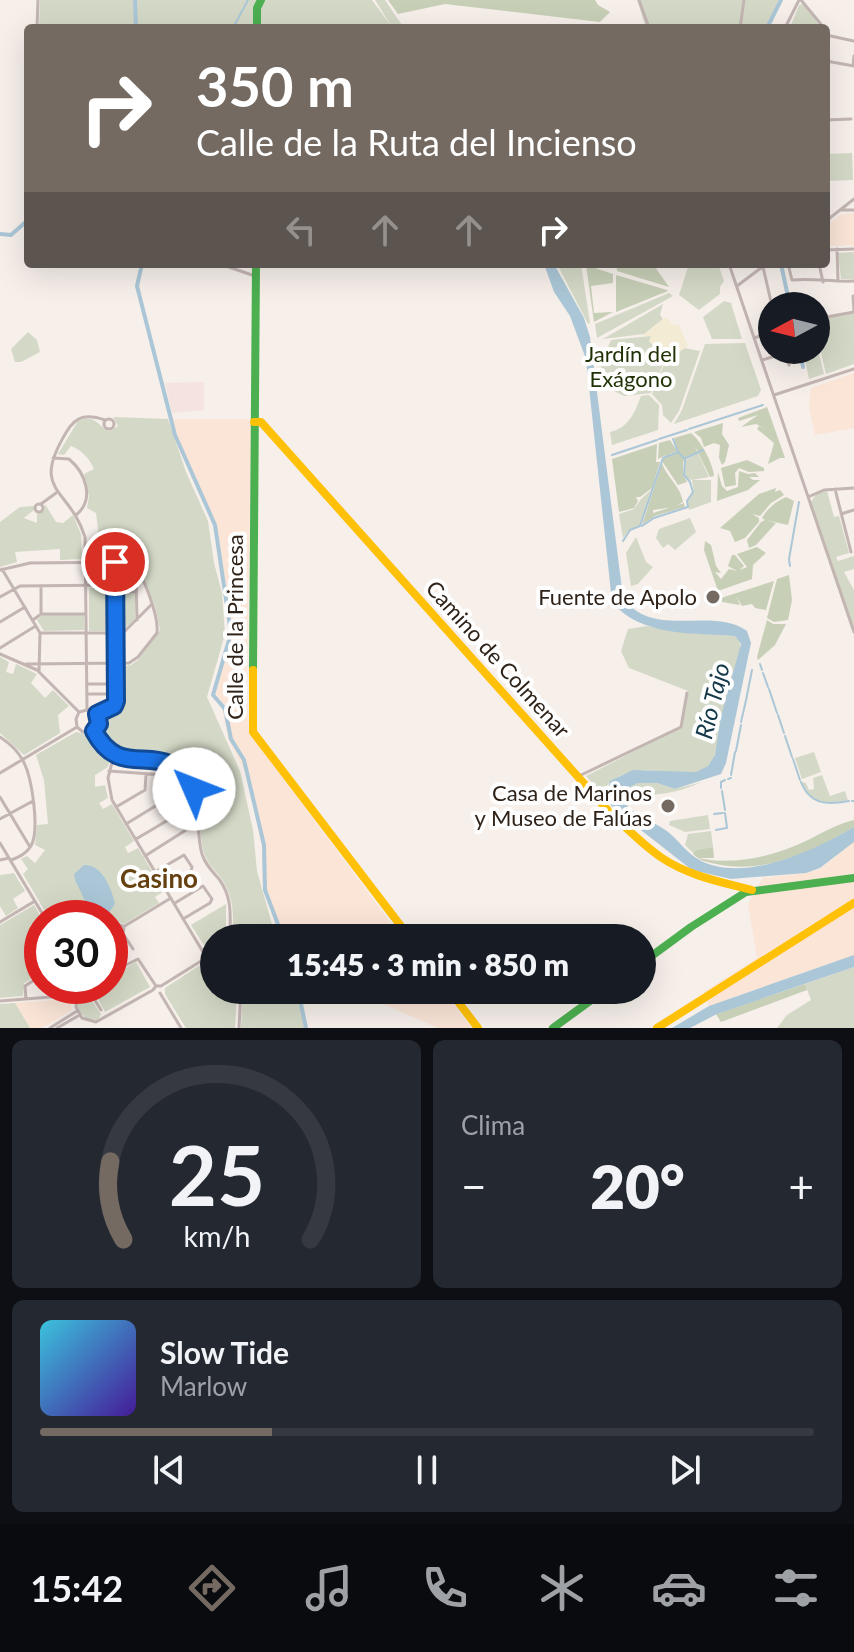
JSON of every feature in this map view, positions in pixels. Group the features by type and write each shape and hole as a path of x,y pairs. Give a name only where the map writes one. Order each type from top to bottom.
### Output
{"street":[{"path":"37,24 38,0"},
{"path":"257,24 257,8 261,0"},
{"path":"639,0 648,24"},
{"path":"741,24 744,0"},
{"path":"788,24 800,0 819,24"},
{"path":"830,33 854,41"},
{"path":"830,62 853,66 854,56"},
{"path":"830,120 853,119"},
{"path":"830,218 854,199"},
{"path":"840,210 854,210"},
{"path":"837,249 838,281"},
{"path":"830,250 854,249"},
{"path":"232,268 255,276"},
{"name":"Calle de la Princesa","path":"256,268 253,732 399,924"},
{"path":"730,268 758,349"},
{"path":"737,286 760,268"},
{"path":"765,268 769,292"},
{"path":"789,268 791,279 854,281"},
{"path":"820,268 823,282"},
{"path":"830,316 854,312 853,296"},
{"path":"754,338 758,337"},
{"path":"763,364 854,632"},
{"path":"773,395 854,369"},
{"path":"87,709 85,537 76,515 56,493 51,476 53,458 74,421 86,416 105,420"},
{"name":"Camino de Colmenar","path":"254,422 261,422 613,816 664,859 740,891 854,878"},
{"path":"53,458 69,459 83,478 88,499 85,508 76,515"},
{"path":"808,497 820,491 854,488"},
{"path":"835,489 851,552"},
{"path":"41,504 56,493"},
{"path":"841,514 854,510"},
{"path":"97,714 114,706 117,694 117,562"},
{"path":"26,664 41,665 116,664 134,661 156,635 157,622 135,565 130,562 30,563 1,569 40,633 41,665 39,672"},
{"path":"126,564 127,592"},
{"path":"136,577 137,620"},
{"path":"0,597 22,586 115,585"},
{"path":"41,586 41,614"},
{"path":"115,592 136,592"},
{"path":"40,633 126,632 152,604"},
{"path":"0,622 25,607"},
{"path":"33,620 41,614 86,614"},
{"path":"0,648 36,626"},
{"path":"0,654 39,672 79,712"},
{"path":"87,684 116,684"},
{"path":"579,776 681,727 687,693"},
{"path":"87,694 117,694"},
{"path":"87,709 97,714 99,724 94,731 86,733 77,727 79,712 87,709"},
{"path":"0,773 77,727"},
{"path":"94,731 103,746 114,755 130,760 151,758 165,761 178,768 192,785 198,802 201,851 224,887 230,903 230,924"},
{"path":"0,737 23,760 33,801 34,836 30,847 21,856 0,860"},
{"path":"0,746 7,742"},
{"path":"114,755 109,771 109,792 200,947"},
{"path":"109,771 167,776 176,793 126,824"},
{"path":"116,807 145,790 146,773"},
{"path":"0,797 30,847"},
{"path":"0,819 33,801"},
{"path":"136,839 180,816 185,832 145,856"},
{"path":"0,843 34,900"},
{"path":"155,872 184,855 192,867 191,871 164,888"},
{"path":"174,903 201,887 205,888 212,902 183,919"},
{"path":"656,953 740,891"},
{"path":"133,949 123,929 171,898"},
{"path":"657,1028 854,903"},
{"path":"0,922 24,908"},
{"path":"128,964 138,959 181,1028"},
{"path":"94,1023 200,961"},
{"path":"0,1001 24,999"},
{"path":"77,1004 78,1013"},
{"path":"97,1004 106,1015 112,1014"},
{"path":"239,1028 240,1004"},
{"path":"460,1004 478,1028"},
{"path":"553,1028 586,1004"},
{"path":"94,1023 102,1018 101,1010"},
{"path":"78,1013 94,1023"},
{"path":"50,1028 78,1013"},
{"path":"57,1028 78,1013"}],"shaded area":[{"path":"854,213 854,245 830,246 830,223 840,215"},
{"path":"854,373 854,428 815,435 809,407 811,388"},
{"path":"204,382 204,410 172,413 165,383"},
{"path":"173,419 248,419 251,422 249,733 392,924 275,924 262,881 262,848 248,778 228,739 215,691 232,634 216,524"},
{"path":"854,842 854,955 709,1006 704,992 757,958 748,904 763,878 820,869"},
{"path":"15,1003 71,1004 72,1010 42,1028 30,1028"},
{"path":"384,1004 453,1004 472,1028 438,1028"}],"green space":[{"path":"40,0 372,0 390,24 39,24"},
{"path":"375,0 385,0 401,24 390,24"},
{"path":"388,0 595,0 610,12 600,22 445,4 398,14"},
{"path":"637,0 781,0 768,24 645,24"},
{"path":"803,4 818,24 791,24 799,5"},
{"path":"852,153 853,180 830,181 830,154"},
{"path":"854,252 854,279 841,279 838,253"},
{"path":"559,268 582,268 588,324"},
{"path":"586,268 613,274 613,283 591,286 594,313 613,312 594,322"},
{"path":"617,268 656,268 669,287 617,271"},
{"path":"688,268 719,268 724,281 720,294 699,310 679,295"},
{"path":"616,275 667,290 668,291 616,312"},
{"path":"669,293 673,296 597,338 595,324"},
{"path":"724,301 731,303 742,339 712,339 703,317"},
{"path":"663,304 660,315 663,319 644,334 603,339"},
{"path":"854,313 854,364 826,374 824,364 830,364 830,317"},
{"path":"28,332 37,340 40,352 15,362 11,349"},
{"name":"Jardín del Exágono","path":"651,336 667,355 651,393 624,396 614,391 602,376 601,364 611,340"},
{"path":"745,343 761,390 758,396 674,424 682,410 705,344"},
{"path":"684,348 700,351 679,411 671,423 652,394 665,362"},
{"path":"806,364 822,364 824,374 809,379"},
{"path":"649,395 659,405 658,430 612,445 610,432 627,423 641,396"},
{"path":"767,407 785,458 768,464 774,443 757,429 759,426 767,430 756,424 741,427 758,415 739,421 738,418"},
{"path":"113,417 168,419 186,472 208,521 222,593 225,634 207,697 240,771 253,830 257,871 272,924 233,924 226,885 204,853 198,792 186,772 163,758 124,755 106,745 98,733 102,715 120,704 120,667 138,660 160,630 155,606 136,562 90,560 89,539 99,536 96,513 87,508 89,496 84,474 94,469 85,455 71,446 64,455 58,454 78,421 93,420 109,431 118,426"},
{"path":"723,423 722,434 729,445 722,465 720,445 714,443 704,447 701,438 694,432"},
{"path":"691,433 706,453 714,476 710,477 695,446 697,452 683,461 683,475 687,482 678,485 662,461 666,455 658,459 659,443 670,440 677,451 667,455 678,453 674,438"},
{"path":"657,444 656,462 660,462 652,488 636,497 638,501 634,508 619,512 612,459"},
{"path":"698,453 709,477 692,480 684,474 684,461"},
{"path":"747,460 764,468 764,471 749,472 739,468 735,473 736,485 725,487 721,468"},
{"path":"662,463 681,496 683,502 677,505 684,503 685,507 655,516 642,525"},
{"path":"739,471 755,473 759,477 749,477 760,480 748,490 717,501 718,472 727,491 738,487"},
{"path":"692,480 711,480 711,502 689,510 687,502 694,492"},
{"path":"776,488 775,492 780,490 784,495 771,503 760,516 752,514 759,518 759,522 745,538 735,542 730,531 720,528 759,494"},
{"path":"651,490 640,526 630,529 623,538 619,514 634,509"},
{"path":"827,491 834,517 839,516 849,553 836,557 838,561 854,556 854,569 844,572 854,590 854,632 811,502 816,494"},
{"path":"786,497 794,501 788,525 766,520 776,523 756,545 749,548 747,540 765,520 762,518 764,514"},
{"path":"45,504 56,522 63,523 73,515 81,534 82,559 60,560 60,549 15,552 17,562 0,567 0,522 20,507 34,506 34,510 24,518 37,523 37,514 44,511"},
{"path":"690,518 696,532 675,550 668,544 663,548 656,538 659,529"},
{"path":"636,537 646,562 653,567 638,584 631,586 626,553"},
{"path":"705,541 711,545 721,573 715,572 721,579 729,569 737,571 728,566 732,555 744,566 740,570 747,567 737,554 757,547 766,553 753,565 752,579 718,591 704,550"},
{"path":"789,575 792,600 788,620 774,622 767,618 777,579"},
{"path":"774,581 766,610 755,608 752,604 742,606 736,596 740,605 722,602 721,598"},
{"path":"89,588 112,588 112,631 89,631"},
{"path":"119,594 135,594 135,619 122,631 120,630"},
{"path":"42,615 84,615 84,630 44,631 37,620"},
{"path":"767,620 773,624 786,624 775,645 758,660 757,657"},
{"path":"647,626 735,636 739,640 738,663 723,713 716,752 709,765 699,772 629,772 614,779 601,793 586,776 682,727 688,691 629,668 621,651 628,629"},
{"path":"0,657 9,662 6,672 13,674 16,664 37,674 31,683 45,698 53,690 69,706 58,715 60,733 24,755 0,733"},
{"path":"76,732 92,736 110,758 108,767 95,775 95,787 105,785 108,798 99,803 103,809 112,804 134,841 125,847 128,853 138,848 153,873 144,878 147,884 157,879 164,891 155,897 159,903 128,922 128,900 38,900 23,874 28,869 21,859 27,856 35,863 45,850 35,845 37,825 48,824 44,780 36,755"},
{"path":"814,752 821,772 802,779 795,758"},
{"path":"822,775 830,796 845,791 848,800 827,802 810,795 802,782 809,790 814,789 813,778"},
{"path":"702,782 660,794 645,795 640,789 632,790 625,798 629,809 620,797 621,791 637,783 657,783 675,789"},
{"path":"708,815 710,829 685,832 669,825 670,821"},
{"path":"854,820 854,827 822,844 771,863 735,867 707,862 698,858 693,854 695,850 713,847 714,858 699,858 727,861 755,858 795,846"},
{"path":"711,831 713,847 693,853 685,845 688,834"},
{"path":"14,873 25,891 13,899 18,908 6,916 0,906 0,875"},
{"path":"226,904 226,924 200,924 200,939 191,925"},
{"path":"24,911 23,996 0,998 0,925"},
{"path":"136,962 150,987 128,999 128,967"},
{"path":"200,965 200,1004 236,1004 235,1028 186,1028 165,994 165,988"},
{"path":"854,967 854,1028 777,1028 787,1015 811,1000 805,984"},
{"path":"805,984 807,990 721,1022 716,1014"},
{"path":"15,1003 30,1028 0,1028 0,1004"},
{"path":"78,1004 94,1004 101,1014 98,1020 87,1019 78,1010"},
{"path":"101,1004 119,1004 105,1012"},
{"path":"242,1004 300,1004 305,1028 241,1028"}],"sand":[{"path":"666,317 672,324 679,325 688,346 665,362 666,356 660,356 649,341 651,336 644,334"}],"water":[{"path":"545,268 556,268 584,318 590,337 623,597 635,610 650,617 733,624 747,631 751,643 726,763 721,774 675,789 657,783 638,783 621,791 620,797 634,812 668,832 696,858 714,866 755,867 777,862 854,827 854,842 820,868 806,873 731,879 692,870 614,809 606,799 610,781 633,770 696,772 708,766 715,755 721,716 741,644 735,636 653,627 638,622 612,602 586,359 570,316 554,292"},
{"path":"84,865 96,869 105,878 114,900 85,900 74,874"},
{"path":"854,955 854,967 717,1014 690,1028 672,1028 709,1006"}],"waterway":[{"path":"135,0 136,24"},
{"path":"235,24 248,0"},
{"path":"769,24 781,0"},
{"path":"0,234 11,235 24,224"},
{"path":"141,268 137,286 175,435 215,525 231,633 213,695 225,709 231,739 244,760 264,845 265,890 278,924"},
{"path":"782,268 787,292"},
{"path":"689,429 763,405"},
{"path":"659,439 687,430"},
{"path":"623,541 630,530 640,526 663,458 678,452 673,439"},
{"path":"612,455 657,440"},
{"path":"686,458 703,450"},
{"path":"642,526 654,518 688,507 687,501 693,492 684,475 685,459 679,453"},
{"path":"790,566 799,502"},
{"path":"760,664 762,670"},
{"path":"747,695 752,670"},
{"path":"763,673 768,687"},
{"path":"769,689 777,713"},
{"path":"741,722 747,696"},
{"path":"778,715 784,733"},
{"path":"736,751 741,725"},
{"path":"785,736 792,757"},
{"path":"731,775 735,752"},
{"path":"793,759 800,780"},
{"path":"721,788 721,782 725,780"},
{"path":"801,782 809,795 820,802 849,801"},
{"path":"722,791 725,810"},
{"path":"714,814 723,813"},
{"path":"725,813 727,828"},
{"path":"716,830 726,828"},
{"path":"301,1004 306,1028"}],"traffic: fast":[{"path":"257,24 257,8 261,0"},
{"path":"253,670 256,268"},
{"path":"656,953 746,892 854,878"},
{"path":"553,1028 586,1004"}],"traffic: slow":[{"path":"254,422 261,422 613,816 672,864 706,878 752,890"},
{"path":"253,670 253,732 399,924"},
{"path":"657,1028 854,903"},
{"path":"460,1004 478,1028"}],"place":[{"name":"Fuente de Apolo","path":"713,597"},
{"name":"Casa de Marinos y Museo de Falúas","path":"668,806"}],"district":[{"name":"Casino","path":"159,879"}],"route":[{"path":"115,562 116,701 114,706 97,714 99,724 94,731 103,746 114,755 130,760 151,758 165,761 178,768 194,789"}],"water label":[{"name":"Río Tajo","path":"713,701"}]}
